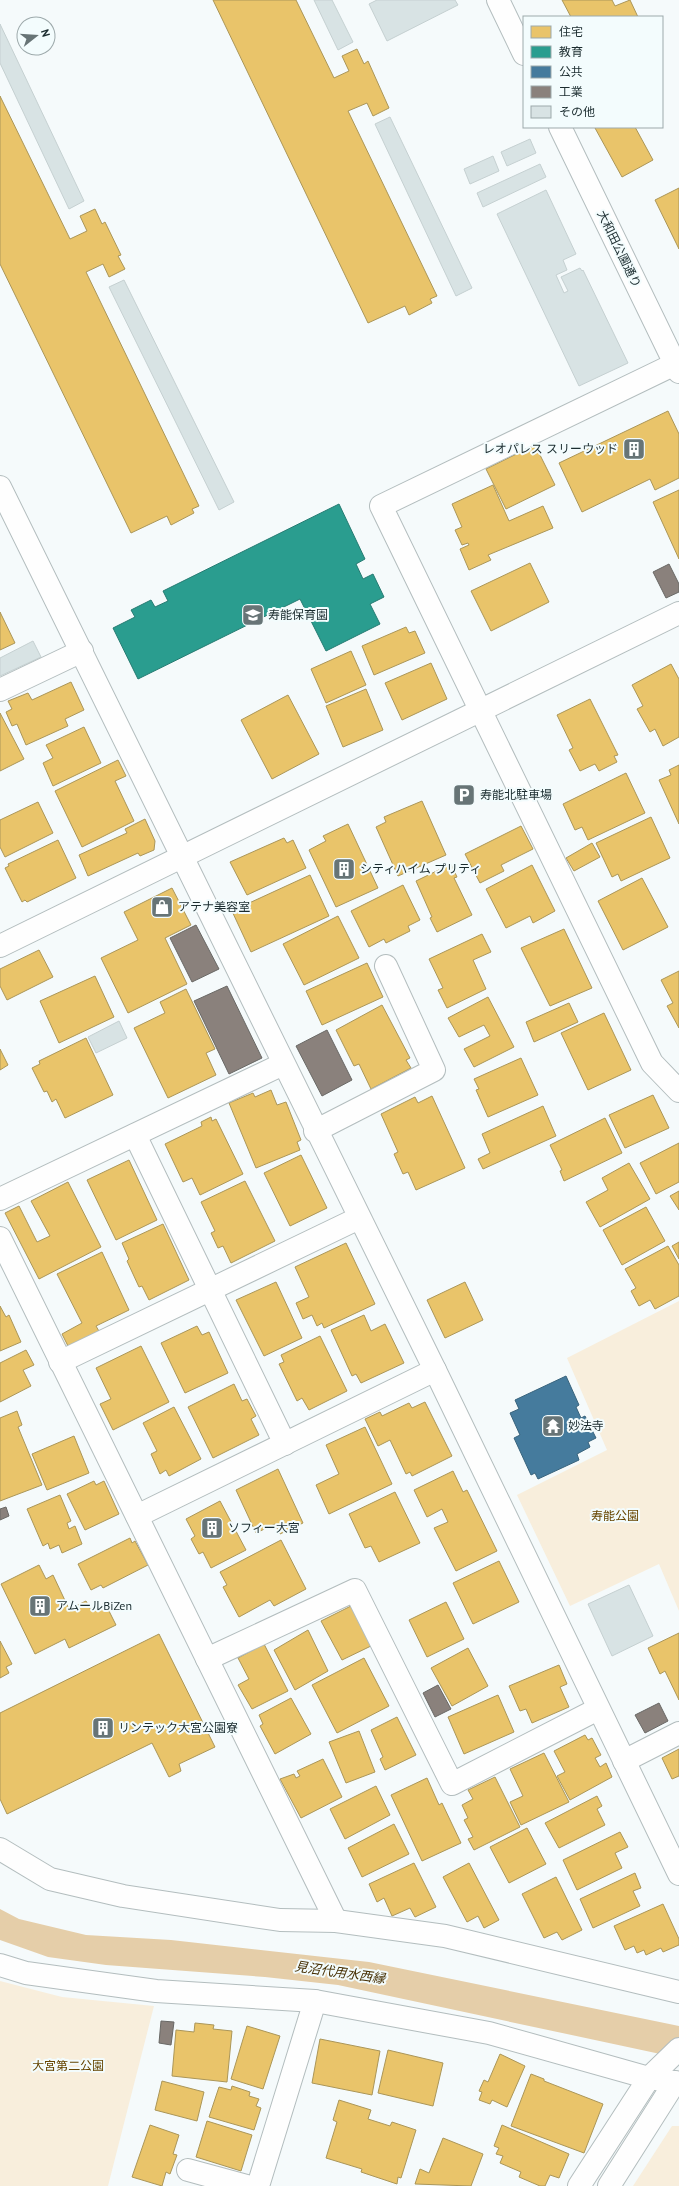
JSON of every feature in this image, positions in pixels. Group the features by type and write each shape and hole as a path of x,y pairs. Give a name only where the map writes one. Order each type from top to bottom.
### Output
{"street":[{"path":"498,0 523,52"},
{"name":"大和田公園通り","path":"560,128 677,368"},
{"path":"677,368 381,506 652,1063 679,1091"},
{"path":"0,487 82,651 315,1131 434,1370 679,1874"},
{"path":"0,946 679,613"},
{"path":"0,690 82,651"},
{"path":"315,1131 434,1070 386,966"},
{"path":"0,1199 283,1064"},
{"path":"135,1135 285,1444"},
{"path":"60,1362 359,1218"},
{"path":"0,1238 336,1921"},
{"path":"137,1516 434,1370"},
{"path":"207,1659 355,1590 452,1784 598,1709"},
{"path":"624,1761 679,1733"},
{"path":"0,1849 50,1879 123,1896 280,1920 336,1921 445,1936 679,1992"},
{"path":"0,1966 26,1973 143,1989 315,2001 489,2033 649,2078 677,2082 609,2186"},
{"path":"258,2186 315,2001"},
{"path":"579,2186 649,2078 679,2049"},
{"path":"188,2170 247,2186"}],"green space":[{"name":"寿能公園","path":"679,1301 679,1611 659,1564 570,1606 517,1495 607,1450 567,1358"},
{"name":"大宮第二公園","path":"0,1981 62,1997 154,2006 108,2186 0,2186"},
{"path":"672,2126 679,2126 679,2186 633,2186"}],"water":[{"name":"見沼代用水西縁","path":"0,1909 19,1919 86,1935 171,1940 369,1962 679,2026 679,2058 338,1985 265,1977 106,1965 48,1957 0,1940"}],"building: 住宅":[{"path":"213,0 296,0 334,78 349,71 342,56 357,49 364,64 368,61 389,108 373,116 367,103 348,111 437,296 430,299 432,303 409,315 405,306 368,323"},
{"path":"562,0 612,0 615,6 630,0 638,16 570,16"},
{"path":"0,96 70,239 87,231 80,216 95,209 102,224 105,222 121,255 118,256 125,269 109,277 103,264 86,272 199,506 192,509 194,513 171,525 167,516 131,533 0,264"},
{"path":"595,128 636,128 653,160 622,177"},
{"path":"679,188 679,249 655,200"},
{"name":"レオパレス スリーウッド","path":"668,411 679,434 679,478 655,490 650,479 582,512 559,463"},
{"path":"535,445 555,485 506,509 486,469"},
{"path":"493,485 509,521 543,506 553,528 488,555 491,560 469,570 460,549 469,545 468,543 462,545 455,530 462,527 452,504"},
{"path":"679,490 679,559 653,502"},
{"path":"530,563 549,602 491,631 471,591"},
{"path":"0,612 15,643 0,650"},
{"path":"406,627 409,633 415,631 425,653 374,675 362,646"},
{"path":"351,651 366,685 326,703 311,669"},
{"path":"431,663 447,699 402,720 385,683"},
{"path":"671,664 679,679 679,737 663,746 655,729 650,732 637,709 643,706 632,685"},
{"path":"71,682 84,710 65,719 68,726 26,745 17,724 12,726 6,712 12,709 8,701 28,693 32,700"},
{"path":"366,689 383,730 343,747 326,706"},
{"path":"288,695 319,754 272,779 241,720"},
{"path":"590,699 618,755 614,756 617,762 599,771 595,764 580,771 569,750 573,748 557,715"},
{"path":"0,713 24,759 0,771"},
{"path":"84,727 101,763 53,786 43,763 53,758 46,745"},
{"path":"118,760 126,776 115,781 134,821 82,847 55,791"},
{"path":"679,765 679,824 659,780 671,775 669,770"},
{"path":"626,773 645,813 588,840 582,827 575,830 563,804"},
{"path":"422,801 446,855 398,876 376,827 386,822 384,817"},
{"path":"38,802 53,833 5,857 0,847 0,820"},
{"path":"651,817 670,858 621,881 618,874 612,877 596,843"},
{"path":"145,819 155,841 154,850 140,856 138,853 88,876 79,855 127,833 125,829"},
{"name":"シティハイム プリティ","path":"348,824 378,888 336,907 309,850 326,841 323,836"},
{"path":"521,826 533,849 501,865 504,871 480,883 465,854"},
{"path":"284,838 287,843 293,840 306,868 247,895 230,862"},
{"path":"58,840 76,878 27,902 25,900 22,902 5,868 9,866 8,864"},
{"path":"592,843 600,857 574,871 566,858"},
{"path":"451,864 457,877 454,878 472,915 437,932 416,881"},
{"path":"532,865 555,911 533,923 530,916 506,928 486,889"},
{"path":"310,875 329,916 251,952 231,909 246,902 247,904"},
{"path":"642,878 668,927 623,950 598,901"},
{"path":"403,885 420,920 408,926 410,931 386,943 384,939 369,947 351,911"},
{"path":"172,888 191,925 165,938 187,984 128,1013 101,958 138,940 124,912"},
{"path":"338,916 359,958 304,985 283,944"},
{"path":"564,929 592,988 550,1006 521,948"},
{"path":"482,934 491,952 473,960 486,989 447,1008 438,990 443,988 429,959"},
{"path":"39,950 53,977 7,1000 0,986 0,969"},
{"path":"367,963 383,997 322,1025 306,991"},
{"path":"679,971 679,1028 667,1006 673,1003 661,980"},
{"path":"95,976 114,1017 59,1043 40,1001"},
{"path":"186,989 215,1049 206,1053 216,1075 168,1098 134,1028 165,1013 160,1002"},
{"path":"488,997 514,1047 474,1067 464,1049 490,1036 484,1025 459,1037 448,1018"},
{"path":"569,1003 578,1022 534,1042 526,1022"},
{"path":"382,1005 410,1058 406,1060 411,1068 371,1089 359,1064 354,1066 336,1030"},
{"path":"604,1013 631,1070 588,1090 561,1033"},
{"path":"86,1038 113,1095 65,1118 56,1099 52,1102 47,1091 44,1092 32,1068 40,1064 39,1061"},
{"path":"0,1049 8,1065 0,1070"},
{"path":"521,1058 538,1095 488,1117 476,1090 479,1089 474,1079"},
{"path":"271,1090 277,1105 286,1102 301,1140 297,1142 300,1150 256,1168 229,1103 253,1093 255,1097"},
{"path":"653,1095 669,1128 625,1148 609,1115"},
{"path":"432,1096 465,1168 416,1190 408,1172 403,1174 394,1154 398,1152 381,1114 415,1097 418,1103"},
{"path":"543,1106 556,1136 483,1169 478,1159 490,1153 482,1134"},
{"path":"211,1117 212,1121 216,1119 243,1174 200,1195 192,1178 183,1182 165,1144 202,1126 201,1122"},
{"path":"605,1118 622,1153 564,1181 560,1171 562,1170 550,1145"},
{"path":"679,1143 679,1182 656,1194 640,1163"},
{"path":"301,1155 327,1208 290,1226 264,1173"},
{"path":"129,1160 157,1220 116,1240 87,1180"},
{"path":"629,1163 650,1199 600,1227 586,1202 608,1190 602,1178"},
{"path":"245,1181 275,1241 231,1263 223,1246 218,1248 211,1233 215,1231 201,1202"},
{"path":"68,1182 101,1247 39,1279 5,1213 19,1206 37,1242 50,1236 31,1201"},
{"path":"679,1191 679,1210 670,1196"},
{"path":"646,1207 665,1241 622,1265 603,1230"},
{"path":"163,1224 189,1280 149,1300 142,1286 139,1287 127,1261 129,1259 122,1243"},
{"path":"679,1242 679,1259 672,1246"},
{"path":"346,1243 375,1304 324,1328 322,1323 317,1326 312,1315 303,1319 296,1303 309,1297 295,1267"},
{"path":"668,1246 679,1265 679,1296 655,1309 650,1300 639,1306 631,1291 636,1288 625,1269"},
{"path":"102,1252 129,1310 96,1326 100,1333 69,1348 62,1334 82,1323 57,1274"},
{"path":"276,1282 302,1338 264,1356 236,1300"},
{"path":"465,1282 483,1320 445,1338 427,1300"},
{"path":"0,1306 6,1317 9,1315 21,1342 0,1351"},
{"path":"364,1315 371,1331 385,1324 404,1363 361,1383 356,1374 352,1376 331,1330"},
{"path":"197,1326 202,1335 209,1332 228,1373 185,1393 161,1343"},
{"path":"320,1336 347,1391 309,1410 302,1398 297,1401 279,1364 284,1362 281,1355"},
{"path":"141,1346 169,1402 113,1430 100,1404 111,1399 96,1368"},
{"path":"26,1350 34,1365 23,1370 31,1386 0,1402 0,1363"},
{"path":"234,1384 242,1401 247,1399 256,1416 251,1419 259,1435 213,1458 188,1407"},
{"path":"425,1402 452,1456 412,1476 410,1472 406,1474 390,1440 378,1446 365,1419 380,1412 382,1416 409,1403 412,1408"},
{"path":"174,1407 201,1459 169,1476 166,1470 160,1474 151,1454 157,1451 143,1423"},
{"path":"17,1411 22,1425 18,1427 42,1485 0,1501 0,1418"},
{"path":"365,1427 392,1484 329,1514 316,1485 339,1474 326,1445"},
{"path":"74,1436 89,1473 47,1490 32,1454"},
{"path":"278,1469 303,1523 280,1534 275,1524 256,1533 236,1490"},
{"path":"453,1471 463,1492 467,1490 497,1551 456,1571 434,1528 448,1522 442,1509 427,1517 414,1490"},
{"path":"94,1481 96,1485 104,1481 119,1514 85,1530 67,1494"},
{"path":"395,1492 420,1543 379,1562 371,1546 365,1548 349,1514"},
{"path":"60,1495 71,1521 67,1523 69,1529 75,1526 82,1544 62,1553 59,1545 50,1549 48,1543 43,1546 27,1509"},
{"name":"ソフィー大宮","path":"220,1501 246,1550 211,1568 203,1552 199,1554 191,1539 195,1536 186,1519"},
{"path":"130,1538 132,1543 135,1541 148,1565 103,1588 101,1585 91,1590 78,1564"},
{"path":"281,1540 306,1589 274,1606 270,1600 239,1617 223,1587 227,1585 220,1572"},
{"path":"499,1561 519,1602 473,1624 453,1583"},
{"name":"アムールBiZen","path":"39,1565 46,1579 53,1575 69,1609 86,1601 91,1610 105,1603 116,1625 69,1648 65,1639 35,1654 1,1584"},
{"path":"446,1602 464,1639 427,1657 409,1620"},
{"path":"351,1606 371,1646 342,1660 321,1621"},
{"path":"308,1630 328,1671 295,1690 274,1650"},
{"path":"679,1633 679,1700 665,1671 660,1674 648,1648"},
{"name":"リンテック大宮公園寮","path":"159,1634 215,1747 179,1764 181,1771 169,1777 152,1743 7,1814 0,1799 0,1713"},
{"path":"0,1641 12,1664 6,1667 9,1673 0,1678"},
{"path":"264,1644 288,1691 252,1709 238,1685 249,1679 238,1658"},
{"path":"468,1648 488,1686 452,1706 431,1668"},
{"path":"364,1658 389,1706 337,1733 312,1685"},
{"path":"559,1665 567,1684 560,1687 569,1707 532,1723 526,1709 520,1711 509,1686"},
{"path":"498,1695 514,1732 464,1754 448,1717"},
{"path":"291,1698 311,1734 275,1754 260,1726 263,1724 259,1715"},
{"path":"397,1717 416,1755 385,1770 380,1759 383,1757 371,1730"},
{"path":"359,1731 375,1772 346,1783 329,1742"},
{"path":"585,1735 588,1740 592,1738 601,1755 595,1758 600,1767 606,1763 612,1777 570,1800 557,1776 565,1772 554,1751"},
{"path":"679,1749 679,1776 672,1779 662,1758"},
{"path":"544,1753 569,1802 521,1825 510,1802 523,1796 510,1769"},
{"path":"323,1759 342,1797 301,1818 280,1779 294,1774 296,1778 300,1776 297,1771"},
{"path":"495,1777 520,1827 474,1850 468,1839 473,1837 464,1820 468,1818 462,1805 473,1799 468,1790"},
{"path":"427,1778 439,1805 442,1803 461,1843 422,1861 391,1795"},
{"path":"376,1786 390,1815 345,1839 330,1809"},
{"path":"597,1796 602,1806 597,1809 605,1825 559,1848 545,1823"},
{"path":"394,1824 409,1854 362,1877 348,1848"},
{"path":"527,1828 546,1864 509,1883 490,1847"},
{"path":"620,1832 628,1847 615,1853 622,1868 577,1890 563,1860"},
{"path":"414,1863 436,1907 415,1917 410,1908 392,1916 384,1898 377,1902 369,1884"},
{"path":"469,1863 499,1920 484,1928 478,1916 467,1922 443,1877"},
{"path":"635,1873 641,1888 633,1891 640,1906 593,1928 580,1899"},
{"path":"556,1877 582,1930 562,1940 557,1932 544,1938 522,1894"},
{"path":"663,1904 679,1939 679,1945 663,1952 661,1948 646,1955 644,1950 637,1953 634,1946 625,1950 614,1926"},
{"path":"195,2023 214,2025 213,2029 232,2031 227,2082 172,2076 176,2030 194,2032"},
{"path":"247,2026 280,2036 263,2089 231,2079"},
{"path":"320,2039 380,2051 372,2095 312,2083"},
{"path":"388,2050 443,2063 433,2106 378,2093"},
{"path":"500,2054 525,2066 507,2107 492,2100 490,2104 479,2100 482,2092 479,2091 484,2080 488,2082"},
{"path":"531,2074 544,2079 544,2081 603,2104 584,2153 511,2126"},
{"path":"162,2081 204,2092 197,2121 155,2110"},
{"path":"232,2086 250,2092 249,2096 259,2099 256,2106 261,2108 254,2130 209,2117 219,2087 231,2090"},
{"path":"339,2100 371,2110 368,2119 390,2126 392,2122 416,2130 401,2178 398,2177 397,2184 361,2172 362,2169 326,2158 337,2122 333,2120"},
{"path":"207,2121 252,2135 241,2171 196,2157"},
{"path":"150,2125 179,2135 173,2154 177,2155 170,2174 166,2172 162,2186 132,2177"},
{"path":"502,2125 569,2154 559,2178 550,2175 545,2186 540,2186 519,2177 521,2172 500,2163 503,2156 496,2154 499,2148 494,2146"},
{"path":"443,2138 483,2154 471,2186 415,2184 420,2169 429,2173"}],"building: 教育":[{"path":"339,504 365,559 356,564 363,579 373,574 384,597 370,604 380,624 326,651 300,599 138,679 113,628 135,617 131,610 151,600 155,607 168,601 163,591"}],"building: 公共":[{"name":"妙法寺","path":"566,1376 579,1405 576,1407 581,1418 585,1416 596,1438 588,1442 590,1447 577,1454 579,1460 538,1479 535,1473 531,1475 514,1438 520,1435 510,1413 519,1409 515,1400"}],"building: 工業":[{"path":"669,564 679,584 679,592 666,598 653,572"},
{"path":"196,925 219,969 192,982 170,938"},
{"path":"227,986 262,1058 229,1074 194,1001"},
{"path":"327,1030 352,1080 322,1096 296,1046"},
{"path":"6,1507 9,1516 0,1520 0,1509"},
{"path":"438,1685 451,1709 435,1717 423,1693"},
{"path":"659,1703 668,1721 645,1733 635,1715"},
{"path":"161,2021 174,2022 171,2045 159,2043"}],"building: その他":[{"path":"314,0 332,0 353,42 338,50"},
{"path":"377,0 455,0 458,5 387,41 369,4"},
{"path":"0,24 84,201 69,209 0,63"},
{"path":"390,117 472,288 456,296 375,124"},
{"path":"530,139 536,153 507,166 501,152"},
{"path":"493,156 499,171 470,184 464,169"},
{"path":"540,164 546,177 483,207 477,193"},
{"path":"546,190 576,254 563,260 567,270 556,275 564,293 568,291 561,277 580,268 582,271 583,270 628,363 579,386 497,214"},
{"path":"124,280 234,502 219,510 109,287"},
{"path":"33,641 41,657 0,676 0,658"},
{"path":"119,1021 127,1038 96,1053 88,1037"},
{"path":"629,1585 653,1636 612,1656 588,1604"}],"place":[{"name":"レオパレス スリーウッド","path":"634,449"},
{"name":"寿能保育園","path":"253,615"},
{"name":"寿能北駐車場","path":"464,795"},
{"name":"シティハイム プリティ","path":"344,869"},
{"name":"アテナ美容室","path":"162,907"},
{"name":"妙法寺","path":"553,1426"},
{"name":"ソフィー大宮","path":"212,1528"},
{"name":"アムールBiZen","path":"40,1606"},
{"name":"リンテック大宮公園寮","path":"103,1728"}]}
